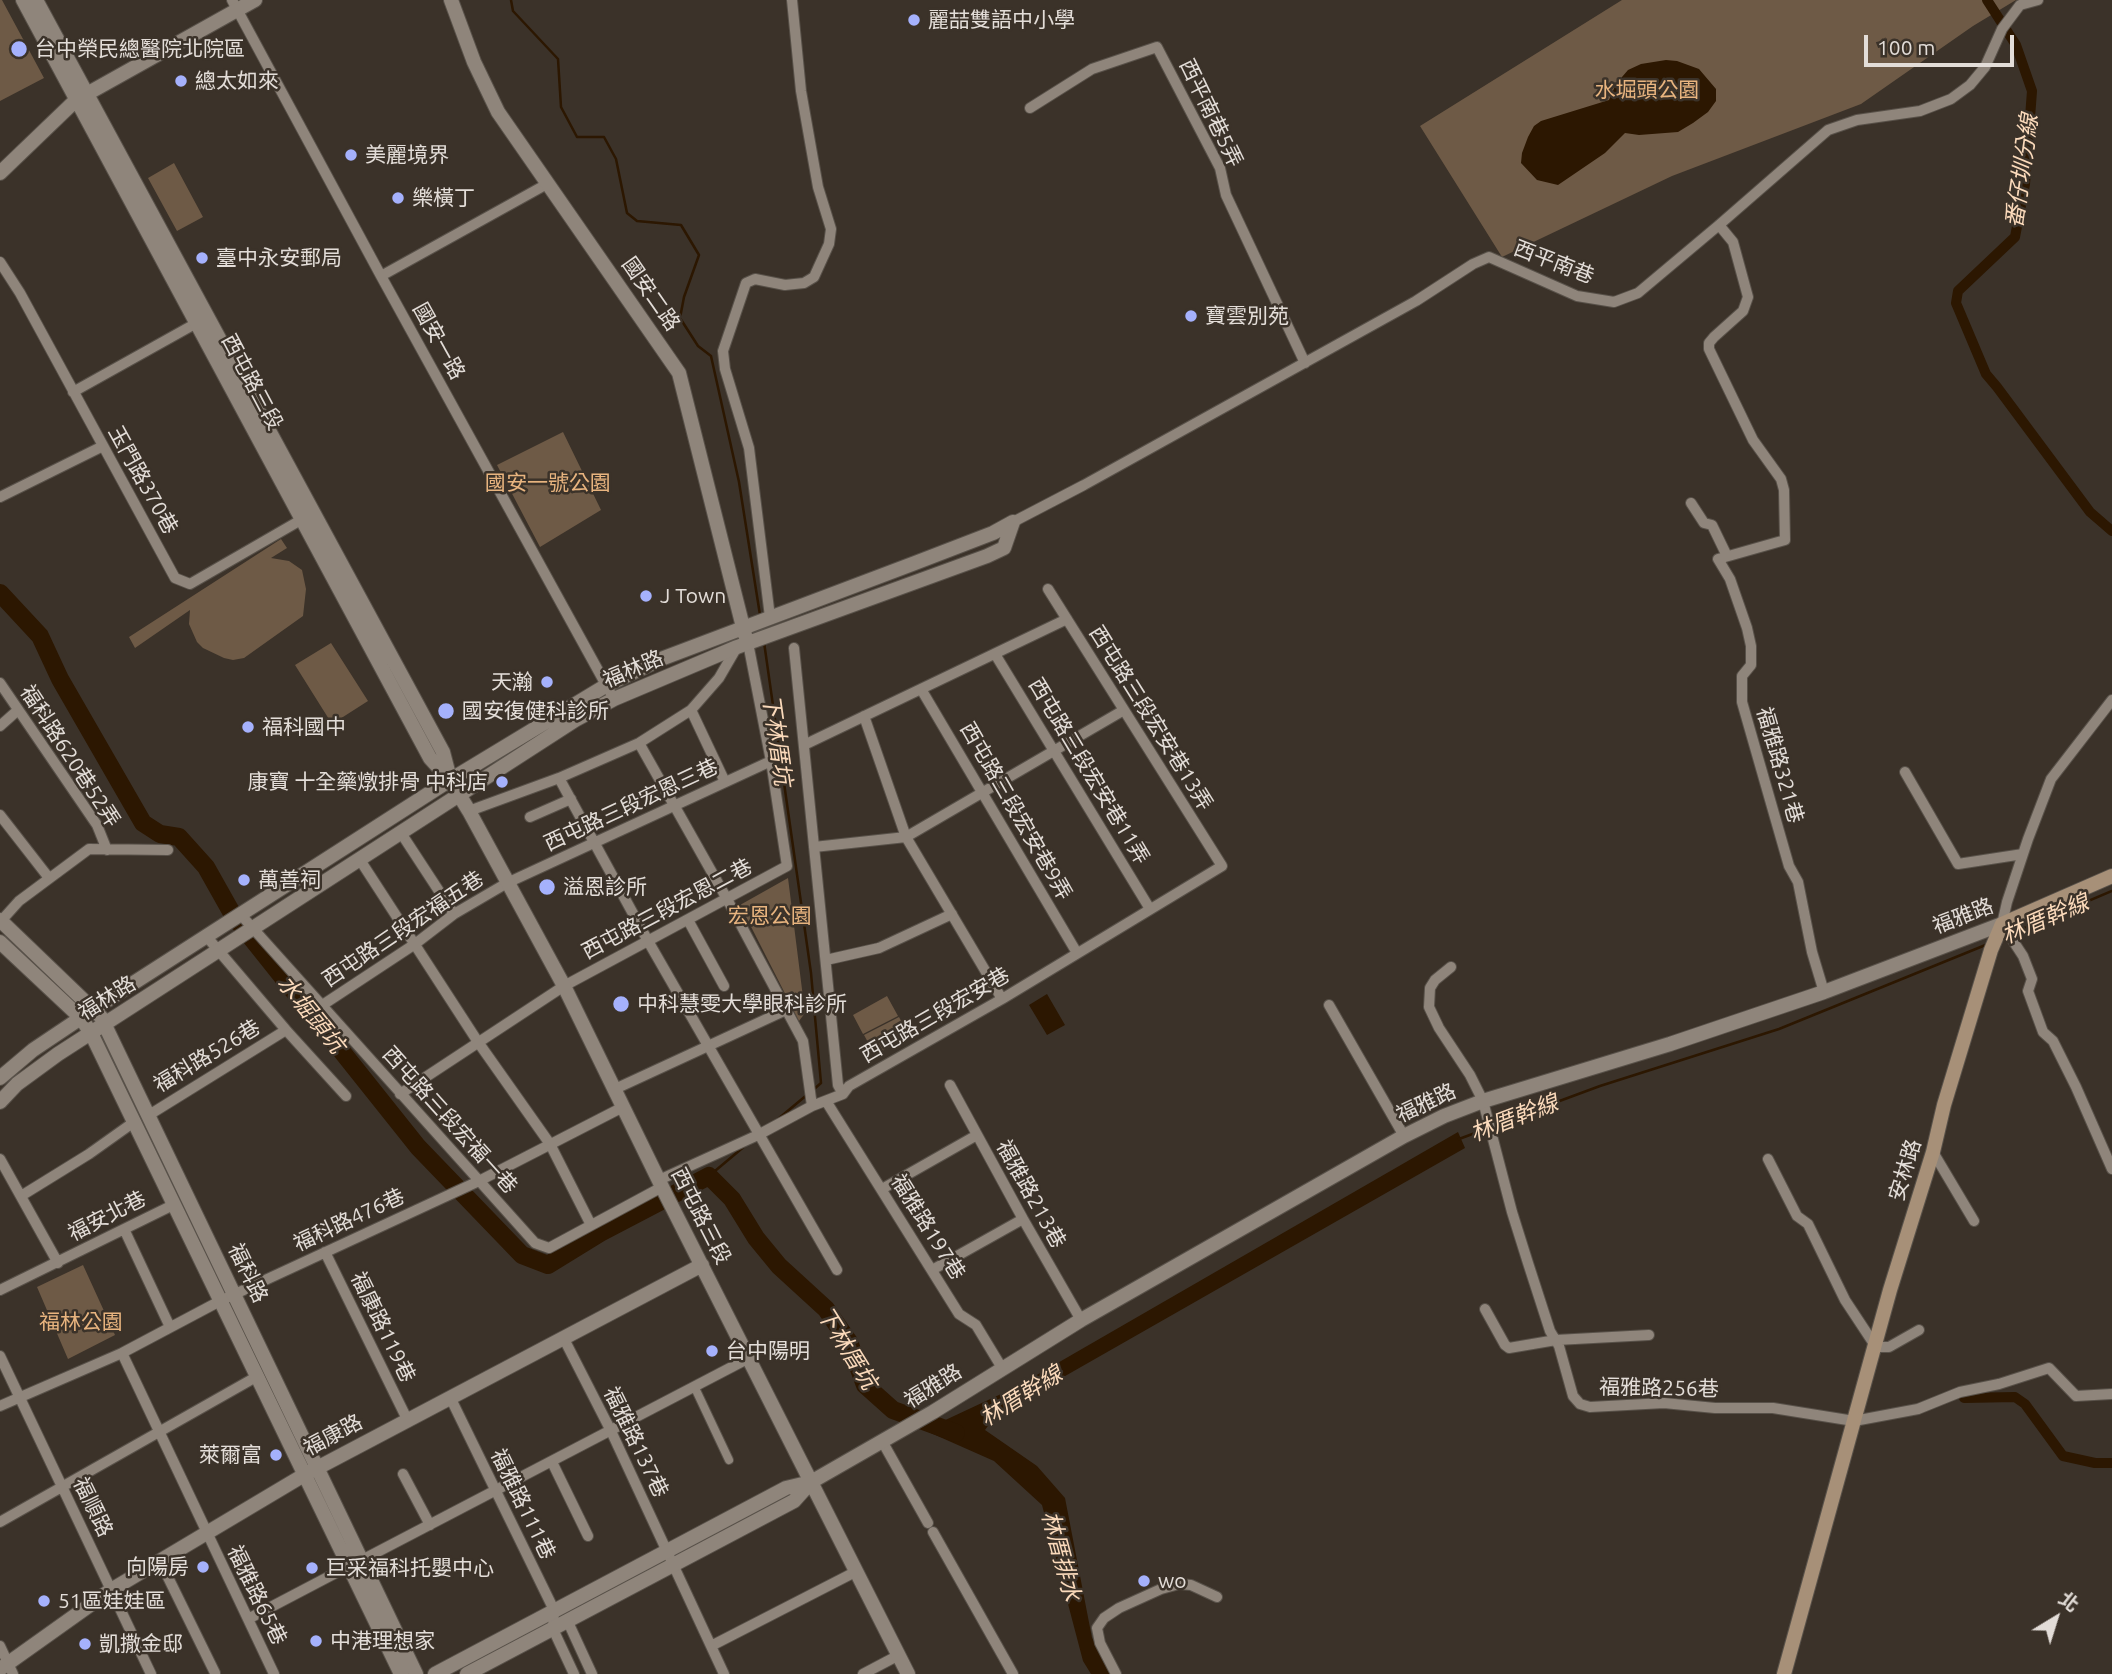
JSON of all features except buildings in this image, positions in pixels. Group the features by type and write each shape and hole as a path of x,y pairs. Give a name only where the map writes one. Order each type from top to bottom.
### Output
{"main road":[{"name":"福雅路","path":"2001,929 2112,876"},
{"name":"安林路","path":"1784,1674 1890,1290 1933,1152 1944,1105 1992,949 2001,929"}],"street":[{"name":"西屯路三段","path":"23,0 81,98 307,516 430,758 450,780 469,811 564,986 664,1191 908,1674"},
{"name":"西屯路三段","path":"36,0 81,98"},
{"path":"0,173 81,98 235,5 255,0"},
{"name":"國安二路","path":"451,0 474,62 498,112 679,373 759,621 754,640"},
{"path":"759,621 749,448 725,369 723,351 746,283 755,279 785,285 804,283 814,277 829,244 831,229 818,187 801,91 792,0"},
{"name":"西平南巷","path":"1084,485 1416,301 1473,264 1489,257 1577,296 1614,302 1637,293 1828,130 1857,120 1920,111 1951,99 1970,85 1985,66 2002,29 2020,5 2038,0"},
{"name":"國安一路","path":"235,5 610,692"},
{"name":"西平南巷5弄","path":"1030,108 1092,69 1157,47 1220,168 1226,195 1305,363"},
{"path":"381,276 547,184"},
{"path":"1691,503 1704,523 1712,525 1727,556 1785,540 1784,490 1781,479 1754,440 1709,349 1709,343 1714,337 1743,310 1748,297 1733,242 1719,225"},
{"name":"玉門路370巷","path":"0,262 20,293 174,578 190,584 307,516"},
{"path":"73,392 201,320"},
{"path":"0,497 103,446"},
{"name":"福林路","path":"0,1077 26,1055 93,1010 450,780 610,692 661,659 993,533 1084,485"},
{"name":"福林路","path":"0,1102 17,1084 104,1024 575,720 610,692 987,556 1004,548 1013,522"},
{"name":"福雅路321巷","path":"1727,556 1718,559 1739,601 1751,646 1751,665 1742,676 1742,702 1789,866 1798,882 1812,952 1824,992"},
{"name":"西屯路三段宏安巷13弄","path":"1048,590 1222,866"},
{"path":"804,745 1067,620"},
{"path":"469,811 559,778 639,743 691,710 754,640"},
{"path":"754,640 771,761"},
{"path":"794,648 838,1085 843,1094"},
{"name":"西屯路三段宏安巷11弄","path":"995,654 1150,909"},
{"name":"福科路620巷52弄","path":"0,683 97,825 107,850"},
{"name":"西屯路三段宏安巷9弄","path":"921,689 1077,953"},
{"name":"安林路","path":"2001,929 2023,854 2051,779 2112,700"},
{"path":"0,726 19,710"},
{"path":"691,710 725,782"},
{"path":"814,847 906,837 1124,710"},
{"path":"864,716 906,837 1002,999"},
{"path":"639,743 803,1041 812,1106"},
{"name":"西屯路三段宏恩三巷","path":"507,883 771,761"},
{"name":"西屯路三段宏恩二巷","path":"400,1094 564,986 787,866 771,761"},
{"path":"1905,772 1958,864 2023,854"},
{"path":"559,778 648,941 837,1270"},
{"path":"530,817 571,799"},
{"path":"0,815 49,877"},
{"path":"401,833 454,914"},
{"path":"0,920 49,877 89,849 168,850"},
{"path":"360,860 478,1042 550,1144 592,1225"},
{"name":"西屯路三段宏安巷","path":"664,1191 758,1135 812,1106 843,1094 849,1086 1002,999 1222,866"},
{"name":"西屯路三段宏福五巷","path":"321,1006 415,944 454,914 507,883"},
{"path":"826,960 879,948 952,914"},
{"name":"西屯路三段宏福一巷","path":"235,919 321,1006 477,1182 535,1243 549,1248 664,1191"},
{"name":"福科路","path":"0,920 93,1010 104,1024 318,1467 401,1674"},
{"path":"688,920 724,986"},
{"path":"2001,929 2023,956 2032,979 2028,991 2043,1032 2053,1041 2112,1169"},
{"name":"福雅路","path":"435,1674 554,1610 794,1501 811,1482 933,1412 1081,1321 1404,1136 1444,1116 1483,1101 1670,1044 2001,929"},
{"path":"206,937 346,1096"},
{"name":"福科路","path":"0,942 81,1018 91,1033 304,1475 356,1563 416,1674"},
{"name":"福雅路256巷","path":"1451,967 1435,980 1430,988 1429,1007 1483,1101 1512,1212 1550,1331 1556,1340 1573,1396 1580,1404 1590,1407 1664,1403 1715,1408 1773,1408 1854,1421 1918,1409 1960,1392 1998,1384 2049,1368 2076,1396 2112,1394"},
{"path":"1329,1005 1404,1136"},
{"path":"615,1089 786,1010"},
{"name":"福科路526巷","path":"149,1115 286,1030"},
{"name":"福雅路213巷","path":"950,1085 1081,1321"},
{"name":"福雅路197巷","path":"826,1101 959,1314 976,1325 1002,1368"},
{"name":"福科路476巷","path":"0,1406 122,1353 220,1301 446,1197 623,1107"},
{"path":"21,1196 134,1122"},
{"path":"882,1189 977,1135"},
{"path":"1933,1152 1974,1221"},
{"path":"0,1159 58,1262"},
{"path":"1768,1159 1797,1216 1808,1224 1845,1300 1876,1347 1889,1346 1919,1330"},
{"name":"福安北巷","path":"0,1290 173,1205"},
{"path":"932,1270 1023,1219"},
{"path":"124,1230 170,1327"},
{"name":"福康路119巷","path":"325,1252 407,1419"},
{"name":"福康路","path":"7,1669 111,1590 304,1475 702,1265"},
{"path":"1485,1309 1509,1348 1556,1340 1649,1335"},
{"name":"福雅路137巷","path":"563,1337 611,1431 724,1674"},
{"name":"福雅路65巷","path":"122,1353 274,1674"},
{"name":"福順路","path":"0,1356 151,1674"},
{"path":"248,1619 749,1359"},
{"path":"0,1522 256,1377"},
{"path":"695,1388 729,1460"},
{"name":"福雅路111巷","path":"450,1397 554,1610 553,1629"},
{"path":"882,1441 1013,1674"},
{"path":"551,1462 588,1536"},
{"path":"404,1474 430,1525"},
{"name":"福雅路","path":"467,1674 568,1622 670,1558"},
{"path":"160,1561 215,1673"},
{"path":"711,1646 857,1572"},
{"path":"1097,1628 1104,1618 1119,1608 1179,1584 1191,1585 1217,1597"},
{"path":"1116,1674 1100,1643 1096,1617 1099,1613 1150,1589"},
{"path":"568,1622 592,1674"},
{"path":"553,1629 574,1674"},
{"path":"0,1646 7,1669"},
{"path":"863,1674 899,1656"}],"green space":[{"path":"0,0 44,78 0,101"},
{"name":"水堀頭公園","path":"1622,0 2016,0 1973,26 1861,104 1672,176 1502,257 1420,126"},
{"path":"174,163 203,217 177,231 148,178"},
{"name":"國安一號公園","path":"563,432 601,510 540,547 497,465"},
{"path":"281,539 287,548 271,558 289,561 302,570 306,589 303,616 244,658 224,658 203,648 197,642 189,624 190,610 135,648 129,637"},
{"path":"331,643 368,701 332,724 295,665"},
{"name":"宏恩公園","path":"788,878 805,1013 799,1021 740,905"},
{"path":"887,996 898,1016 863,1034 853,1015"},
{"path":"899,1017 909,1036 875,1055 864,1035"},
{"name":"福林公園","path":"83,1265 115,1335 68,1359 37,1287"}],"water":[{"path":"1666,60 1699,69 1716,89 1716,101 1708,112 1693,123 1678,132 1639,135 1625,133 1605,153 1558,185 1537,180 1521,163 1528,137 1534,126 1541,121 1609,100 1616,84 1628,70 1641,64"},
{"path":"1047,994 1065,1025 1047,1035 1029,1005"},
{"name":"林厝排水","path":"1458,1132 1465,1148 995,1416 985,1430 1037,1466 1065,1498 1092,1638 1113,1674 1091,1674 1083,1661 1042,1505 994,1461 924,1430 1016,1387"}],"waterway":[{"name":"下林厝坑","path":"511,0 513,11 558,59 561,107 577,137 604,137 616,159 627,213 637,221 681,225 699,255 684,297 680,318 698,346 711,356 739,482 760,615"},
{"name":"番仔圳分線","path":"1987,0 2016,45 2032,91 2025,184 2015,237 1958,291 1956,303 1986,374 2090,512 2112,531"},
{"name":"水堀頭坑","path":"0,593 40,636 60,679 143,823 160,834 179,837 206,867 233,915 418,1147 522,1255 548,1265 600,1233 709,1176 732,1199 756,1238 779,1266 826,1309 849,1342 865,1385 893,1410 956,1433"},
{"name":"下林厝坑","path":"764,642 811,973 821,1083 813,1090"},
{"name":"林厝幹線","path":"2013,933 2112,891"},
{"name":"林厝幹線","path":"1492,1126 1600,1086 1779,1029 1988,944"},
{"name":"下林厝坑","path":"778,1119 808,1094"},
{"name":"林厝幹線","path":"1459,1139 1486,1129"},
{"name":"下林厝坑","path":"709,1176 746,1145"},
{"path":"1964,1398 2015,1397 2025,1404 2063,1456 2095,1463 2112,1463"}],"place":[{"name":"麗喆雙語中小學","path":"914,20"},
{"name":"台中榮民總醫院北院區","path":"19,49"},
{"name":"總太如來","path":"181,81"},
{"name":"美麗境界","path":"351,155"},
{"name":"樂橫丁","path":"398,198"},
{"name":"臺中永安郵局","path":"202,258"},
{"name":"寶雲別苑","path":"1191,316"},
{"name":"J Town","path":"646,596"},
{"name":"天瀚","path":"547,682"},
{"name":"國安復健科診所","path":"446,711"},
{"name":"福科國中","path":"248,727"},
{"name":"康寶 十全藥燉排骨 中科店","path":"502,782"},
{"name":"萬善祠","path":"244,880"},
{"name":"溢恩診所","path":"547,887"},
{"name":"中科慧雯大學眼科診所","path":"621,1004"},
{"name":"台中陽明","path":"712,1351"},
{"name":"萊爾富","path":"276,1455"},
{"name":"向陽房","path":"203,1567"},
{"name":"巨采福科托嬰中心","path":"312,1568"},
{"name":"wo","path":"1144,1581"},
{"name":"51區娃娃區","path":"44,1601"},
{"name":"中港理想家","path":"316,1641"},
{"name":"凱撒金邸","path":"85,1644"}]}
